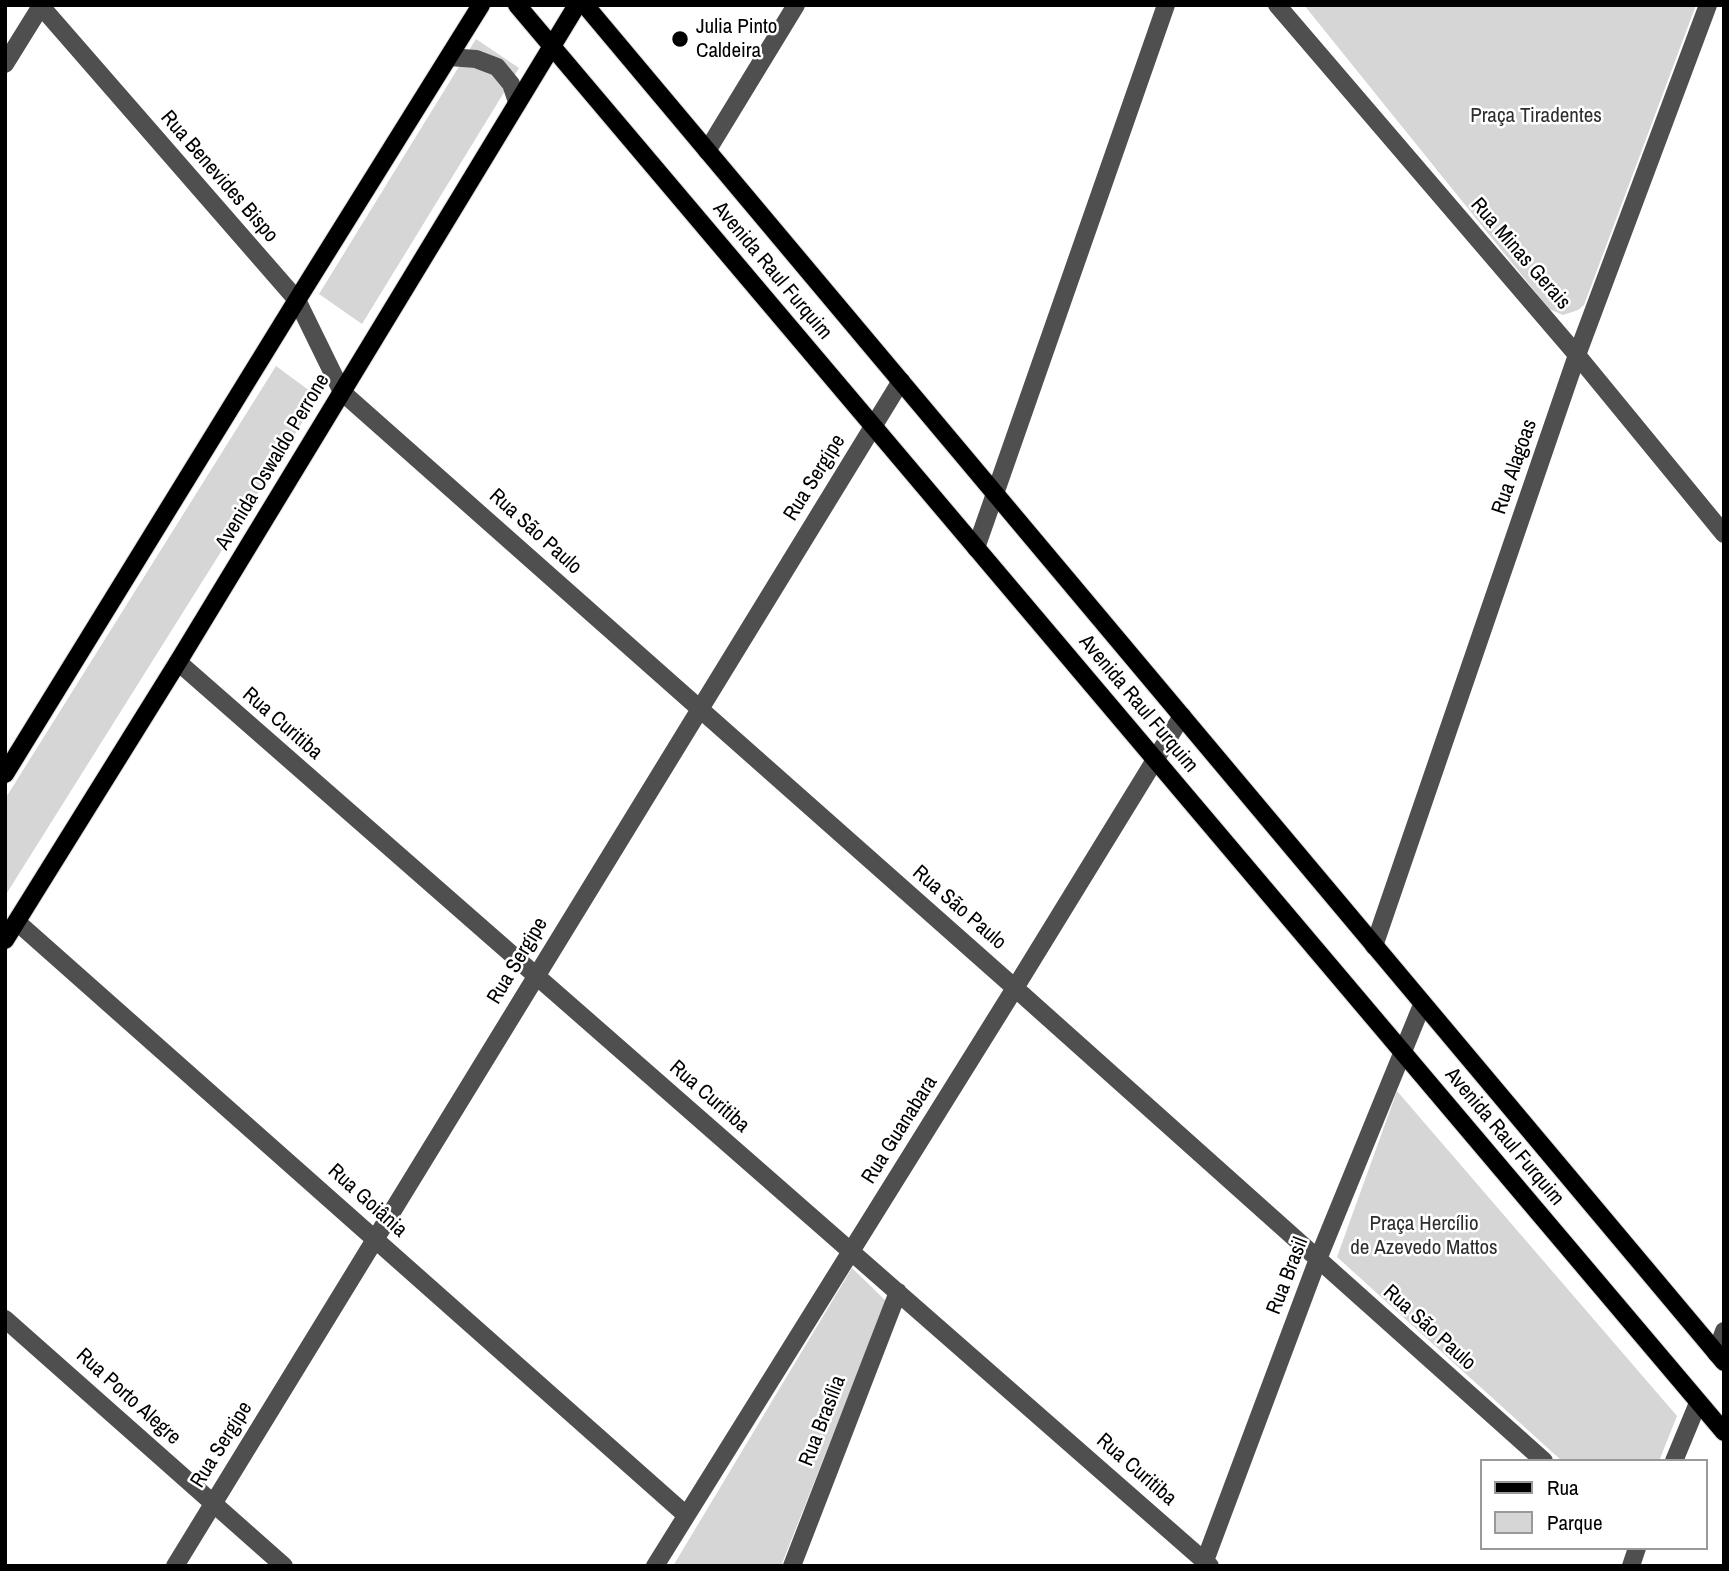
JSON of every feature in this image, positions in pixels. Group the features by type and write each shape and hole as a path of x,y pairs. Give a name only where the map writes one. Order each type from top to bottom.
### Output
{"main road":[{"path":"5,774 481,5"},
{"name":"Avenida Raul Furquim","path":"517,5 1724,1432"},
{"name":"Avenida Oswaldo Perrone","path":"5,940 178,662 577,5"},
{"name":"Avenida Raul Furquim","path":"585,5 1720,1358"}],"street":[{"path":"707,151 796,5"},
{"path":"976,548 1166,5"},
{"name":"Rua Minas Gerais","path":"1278,5 1577,355 1724,534"},
{"name":"Rua Alagoas","path":"1374,946 1577,355 1708,5"},
{"path":"5,64 40,6"},
{"name":"Rua Benevides Bispo","path":"40,6 297,300 342,392"},
{"path":"449,57 476,59 497,67 511,84 517,102"},
{"name":"Rua Sergipe","path":"175,1566 901,382"},
{"name":"Rua São Paulo","path":"342,392 1016,988 1542,1459"},
{"name":"Rua Curitiba","path":"178,662 1206,1564"},
{"name":"Rua Guanabara","path":"655,1566 1016,988 1182,716"},
{"name":"Rua Goiânia","path":"17,922 686,1515"},
{"name":"Rua Brasil","path":"1206,1564 1318,1259 1422,1005"},
{"name":"Rua Brasília","path":"792,1566 898,1292"},
{"name":"Rua Porto Alegre","path":"5,1319 284,1566"},
{"path":"1720,1358 1724,1331"},
{"path":"1675,1459 1698,1403"}],"green space":[{"name":"Praça Tiradentes","path":"1304,5 1696,5 1584,305 1563,315 1549,309"},
{"path":"476,39 519,68 362,324 319,294"},
{"path":"276,366 318,397 5,896 5,799"},
{"name":"Praça Hercílio de Azevedo Mattos","path":"1397,1091 1677,1416 1660,1459 1560,1459 1337,1257"},
{"path":"852,1268 886,1301 781,1566 673,1566"}],"place":[{"name":"Julia Pinto Caldeira","path":"680,39"}]}
